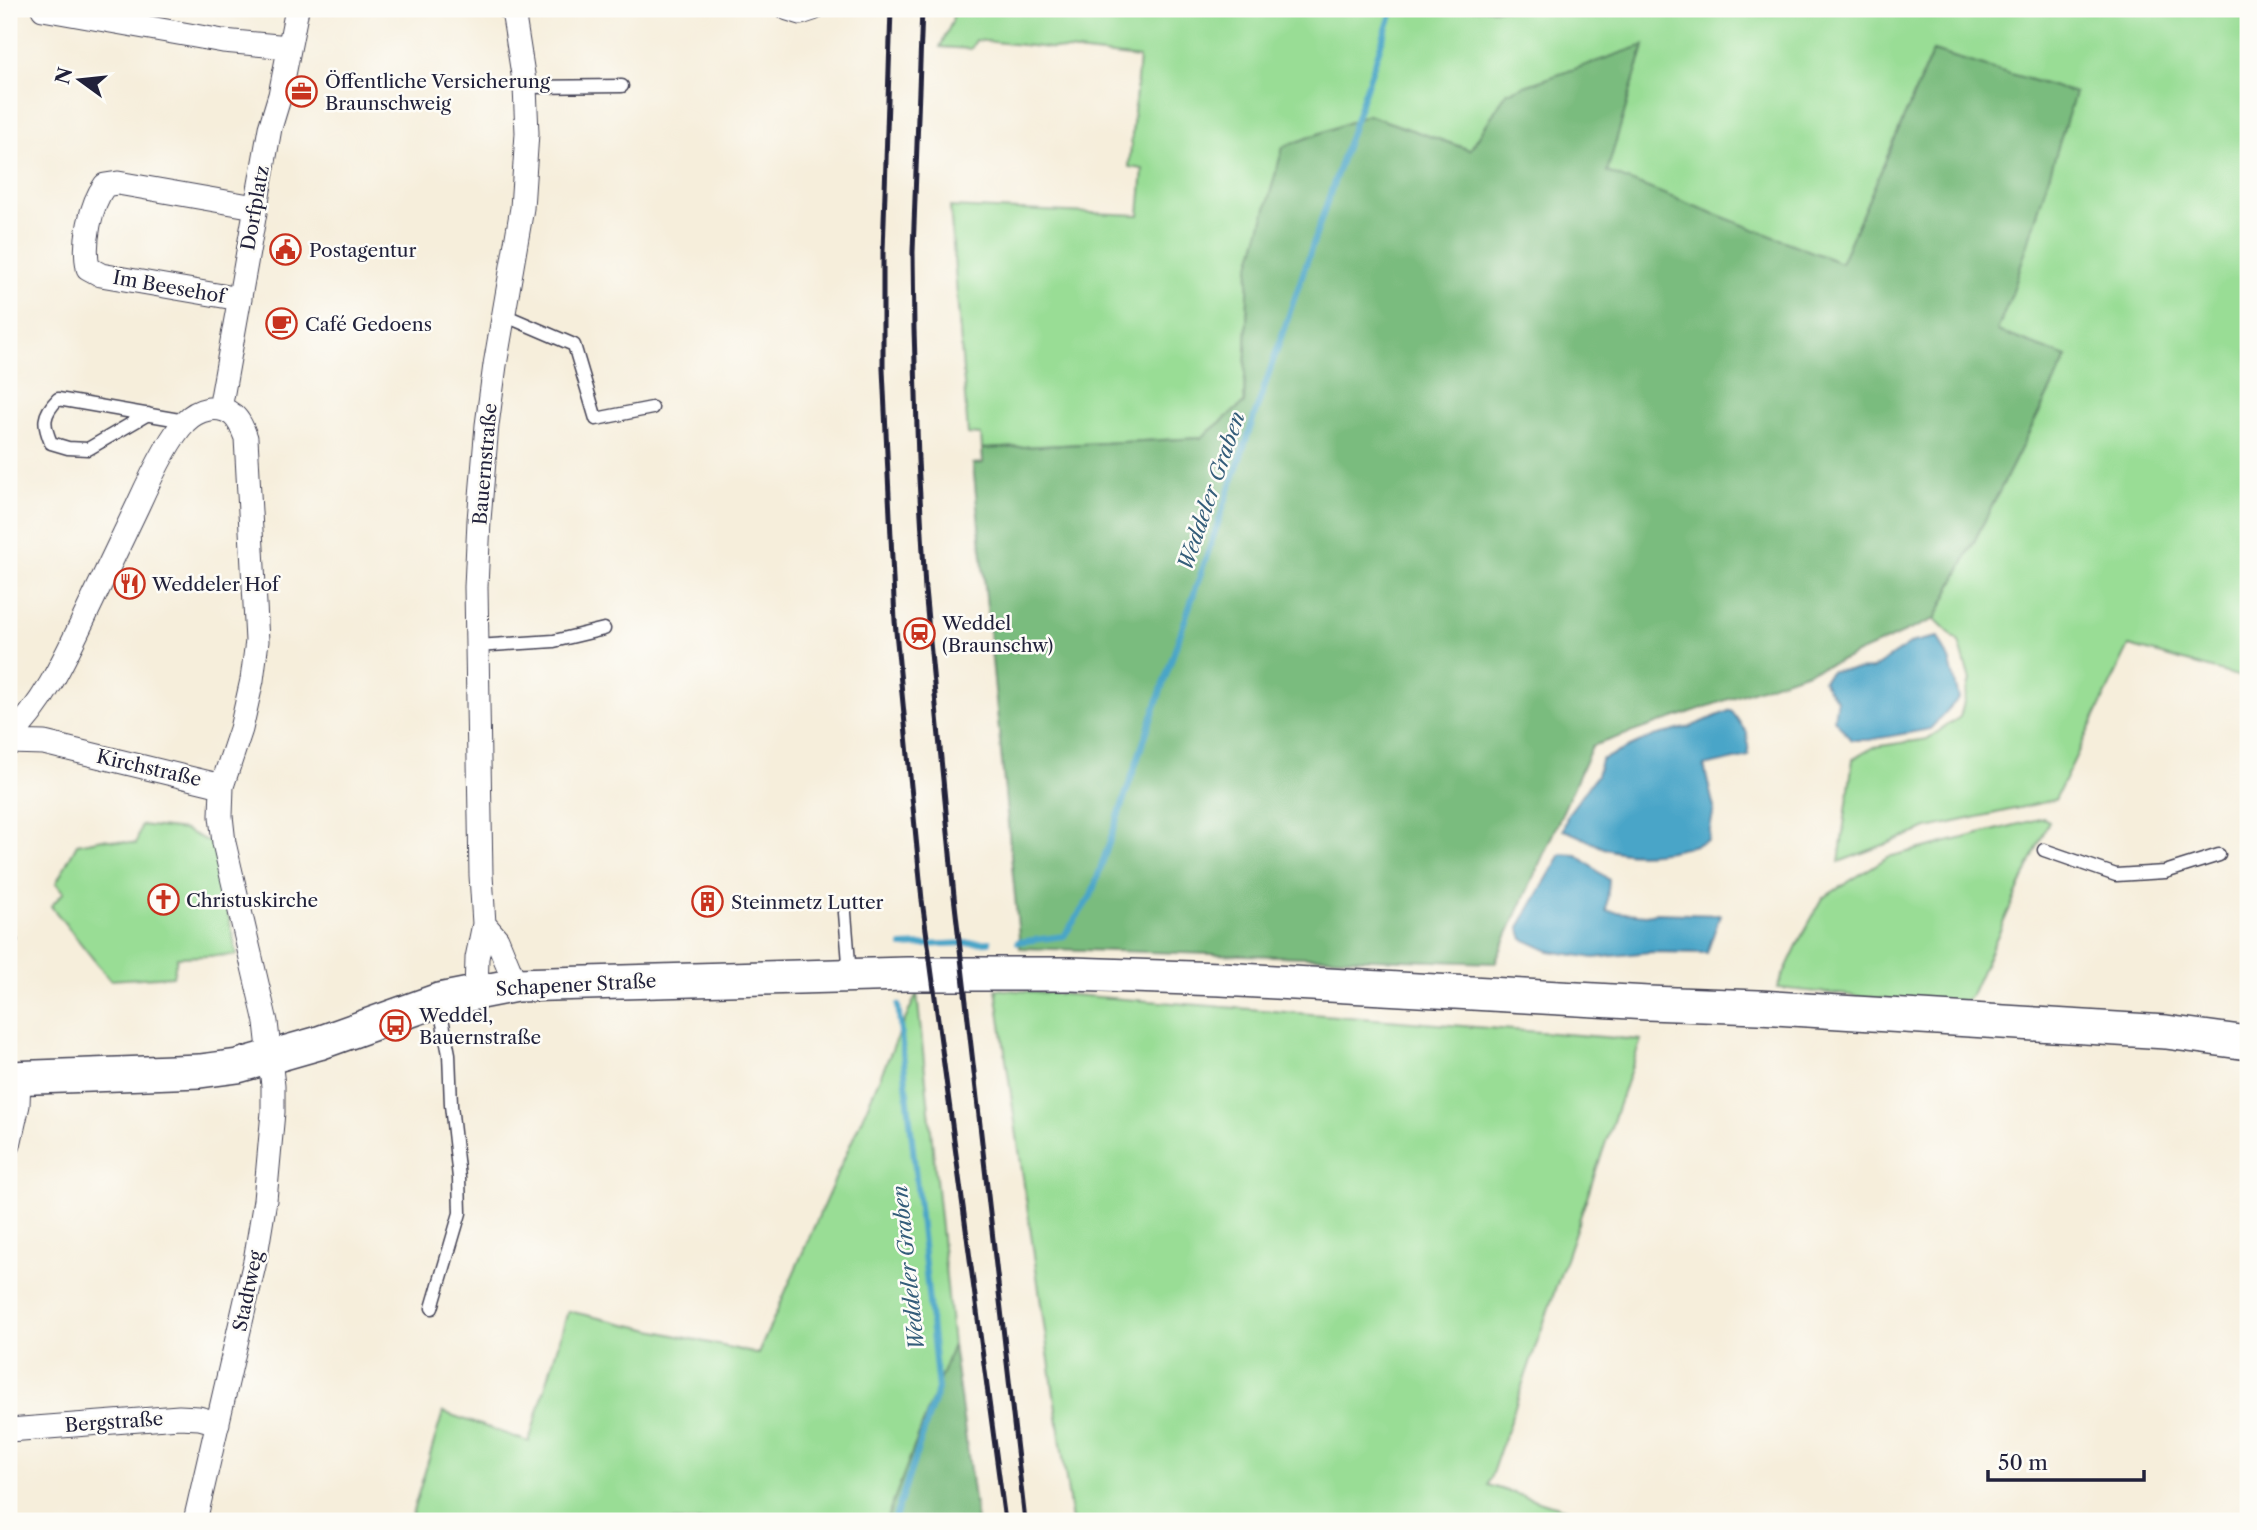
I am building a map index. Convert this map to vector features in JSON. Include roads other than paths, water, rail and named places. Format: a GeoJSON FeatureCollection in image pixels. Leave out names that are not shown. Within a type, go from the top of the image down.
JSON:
{"type":"FeatureCollection","features":[{"type":"Feature","properties":{"kind":"street"},"geometry":{"type":"LineString","coordinates":[[43,9],[204,38],[250,45],[289,47]]}},
{"type":"Feature","properties":{"kind":"street","name":"Dorfplatz"},"geometry":{"type":"LineString","coordinates":[[220,409],[270,128],[280,95],[297,9]]}},
{"type":"Feature","properties":{"kind":"street","name":"Bauernstraße"},"geometry":{"type":"LineString","coordinates":[[476,992],[477,958],[484,924],[477,646],[482,493],[489,413],[525,179],[527,133],[525,88],[514,17],[510,9]]}},
{"type":"Feature","properties":{"kind":"street"},"geometry":{"type":"LineString","coordinates":[[788,9],[801,13],[813,9]]}},
{"type":"Feature","properties":{"kind":"street","name":"Im Beesehof"},"geometry":{"type":"LineString","coordinates":[[240,299],[101,275],[88,268],[85,252],[95,197],[105,185],[118,183],[255,207]]}},
{"type":"Feature","properties":{"kind":"street"},"geometry":{"type":"LineString","coordinates":[[9,740],[26,721],[57,672],[145,490],[174,437],[185,421],[206,409],[220,409],[233,415],[240,423],[246,438],[257,641],[241,729],[222,786]]}},
{"type":"Feature","properties":{"kind":"street","name":"Kirchstraße"},"geometry":{"type":"LineString","coordinates":[[9,740],[44,743],[222,786],[224,843],[266,1022],[270,1058]]}},
{"type":"Feature","properties":{"kind":"street","name":"Bauernstraße"},"geometry":{"type":"LineString","coordinates":[[484,924],[497,939],[516,985]]}},
{"type":"Feature","properties":{"kind":"street","name":"Schapener Straße"},"geometry":{"type":"LineString","coordinates":[[14,1077],[200,1071],[238,1066],[319,1043],[439,1000],[516,985],[850,975],[1071,974],[1222,979],[1794,1009],[2166,1032],[2248,1043]]}},
{"type":"Feature","properties":{"kind":"street","name":"Stadtweg"},"geometry":{"type":"LineString","coordinates":[[195,1521],[261,1230],[273,1112],[270,1058]]}},
{"type":"Feature","properties":{"kind":"street"},"geometry":{"type":"LineString","coordinates":[[9,1145],[18,1105],[14,1077]]}},
{"type":"Feature","properties":{"kind":"street","name":"Bergstraße"},"geometry":{"type":"LineString","coordinates":[[9,1430],[178,1417],[199,1418],[218,1423]]}},
{"type":"Feature","properties":{"kind":"lane"},"geometry":{"type":"LineString","coordinates":[[525,88],[622,86]]}},
{"type":"Feature","properties":{"kind":"lane"},"geometry":{"type":"LineString","coordinates":[[504,315],[573,345],[596,419],[652,408]]}},
{"type":"Feature","properties":{"kind":"lane"},"geometry":{"type":"LineString","coordinates":[[148,414],[88,449],[68,448],[51,443],[45,429],[47,410],[58,399],[148,414],[185,421]]}},
{"type":"Feature","properties":{"kind":"lane"},"geometry":{"type":"LineString","coordinates":[[477,646],[554,641],[604,629]]}},
{"type":"Feature","properties":{"kind":"lane"},"geometry":{"type":"LineString","coordinates":[[2044,850],[2116,875],[2165,872],[2219,855]]}},
{"type":"Feature","properties":{"kind":"lane"},"geometry":{"type":"LineString","coordinates":[[845,913],[850,975]]}},
{"type":"Feature","properties":{"kind":"lane"},"geometry":{"type":"LineString","coordinates":[[432,1308],[460,1213],[460,1178],[451,1105],[449,1054],[439,1000]]}},
{"type":"Feature","properties":{"kind":"water"},"geometry":{"type":"Polygon","coordinates":[[[1938,637],[1950,662],[1959,698],[1930,729],[1869,740],[1851,740],[1834,719],[1837,699],[1823,680],[1831,671],[1872,669],[1913,642],[1938,637]]]}},
{"type":"Feature","properties":{"kind":"water"},"geometry":{"type":"Polygon","coordinates":[[[1731,710],[1747,733],[1749,756],[1704,766],[1714,808],[1708,840],[1670,851],[1642,854],[1604,848],[1563,830],[1568,814],[1597,775],[1601,760],[1654,736],[1690,727],[1731,710]]]}},
{"type":"Feature","properties":{"kind":"water"},"geometry":{"type":"Polygon","coordinates":[[[1561,854],[1577,855],[1609,880],[1606,911],[1646,915],[1720,915],[1707,953],[1650,952],[1594,958],[1549,951],[1523,939],[1519,927],[1561,854]]]}},
{"type":"Feature","properties":{"kind":"waterway","name":"Weddeler Graben"},"geometry":{"type":"LineString","coordinates":[[1018,942],[1064,936],[1091,896],[1393,9]]}},
{"type":"Feature","properties":{"kind":"waterway","name":"Weddeler Graben"},"geometry":{"type":"LineString","coordinates":[[902,946],[989,942]]}},
{"type":"Feature","properties":{"kind":"waterway","name":"Weddeler Graben"},"geometry":{"type":"LineString","coordinates":[[894,1521],[938,1389],[898,1005]]}},
{"type":"Feature","properties":{"kind":"railway"},"geometry":{"type":"LineString","coordinates":[[891,9],[883,252],[883,369],[895,621],[922,900],[1005,1521]]}},
{"type":"Feature","properties":{"kind":"railway"},"geometry":{"type":"LineString","coordinates":[[922,9],[913,252],[918,460],[925,589],[954,896],[1025,1521]]}},
{"type":"Feature","properties":{"kind":"place","name":"Öffentliche Versicherung Braunschweig"},"geometry":{"type":"Point","coordinates":[302,92]}},
{"type":"Feature","properties":{"kind":"place","name":"Postagentur"},"geometry":{"type":"Point","coordinates":[286,250]}},
{"type":"Feature","properties":{"kind":"place","name":"Café Gedoens"},"geometry":{"type":"Point","coordinates":[282,324]}},
{"type":"Feature","properties":{"kind":"place","name":"Weddeler Hof"},"geometry":{"type":"Point","coordinates":[129,584]}},
{"type":"Feature","properties":{"kind":"place","name":"Weddel (Braunschw)"},"geometry":{"type":"Point","coordinates":[919,634]}},
{"type":"Feature","properties":{"kind":"place","name":"Christuskirche"},"geometry":{"type":"Point","coordinates":[163,900]}},
{"type":"Feature","properties":{"kind":"place","name":"Steinmetz Lutter"},"geometry":{"type":"Point","coordinates":[708,902]}},
{"type":"Feature","properties":{"kind":"place","name":"Weddel, Bauernstraße"},"geometry":{"type":"Point","coordinates":[396,1026]}}]}
